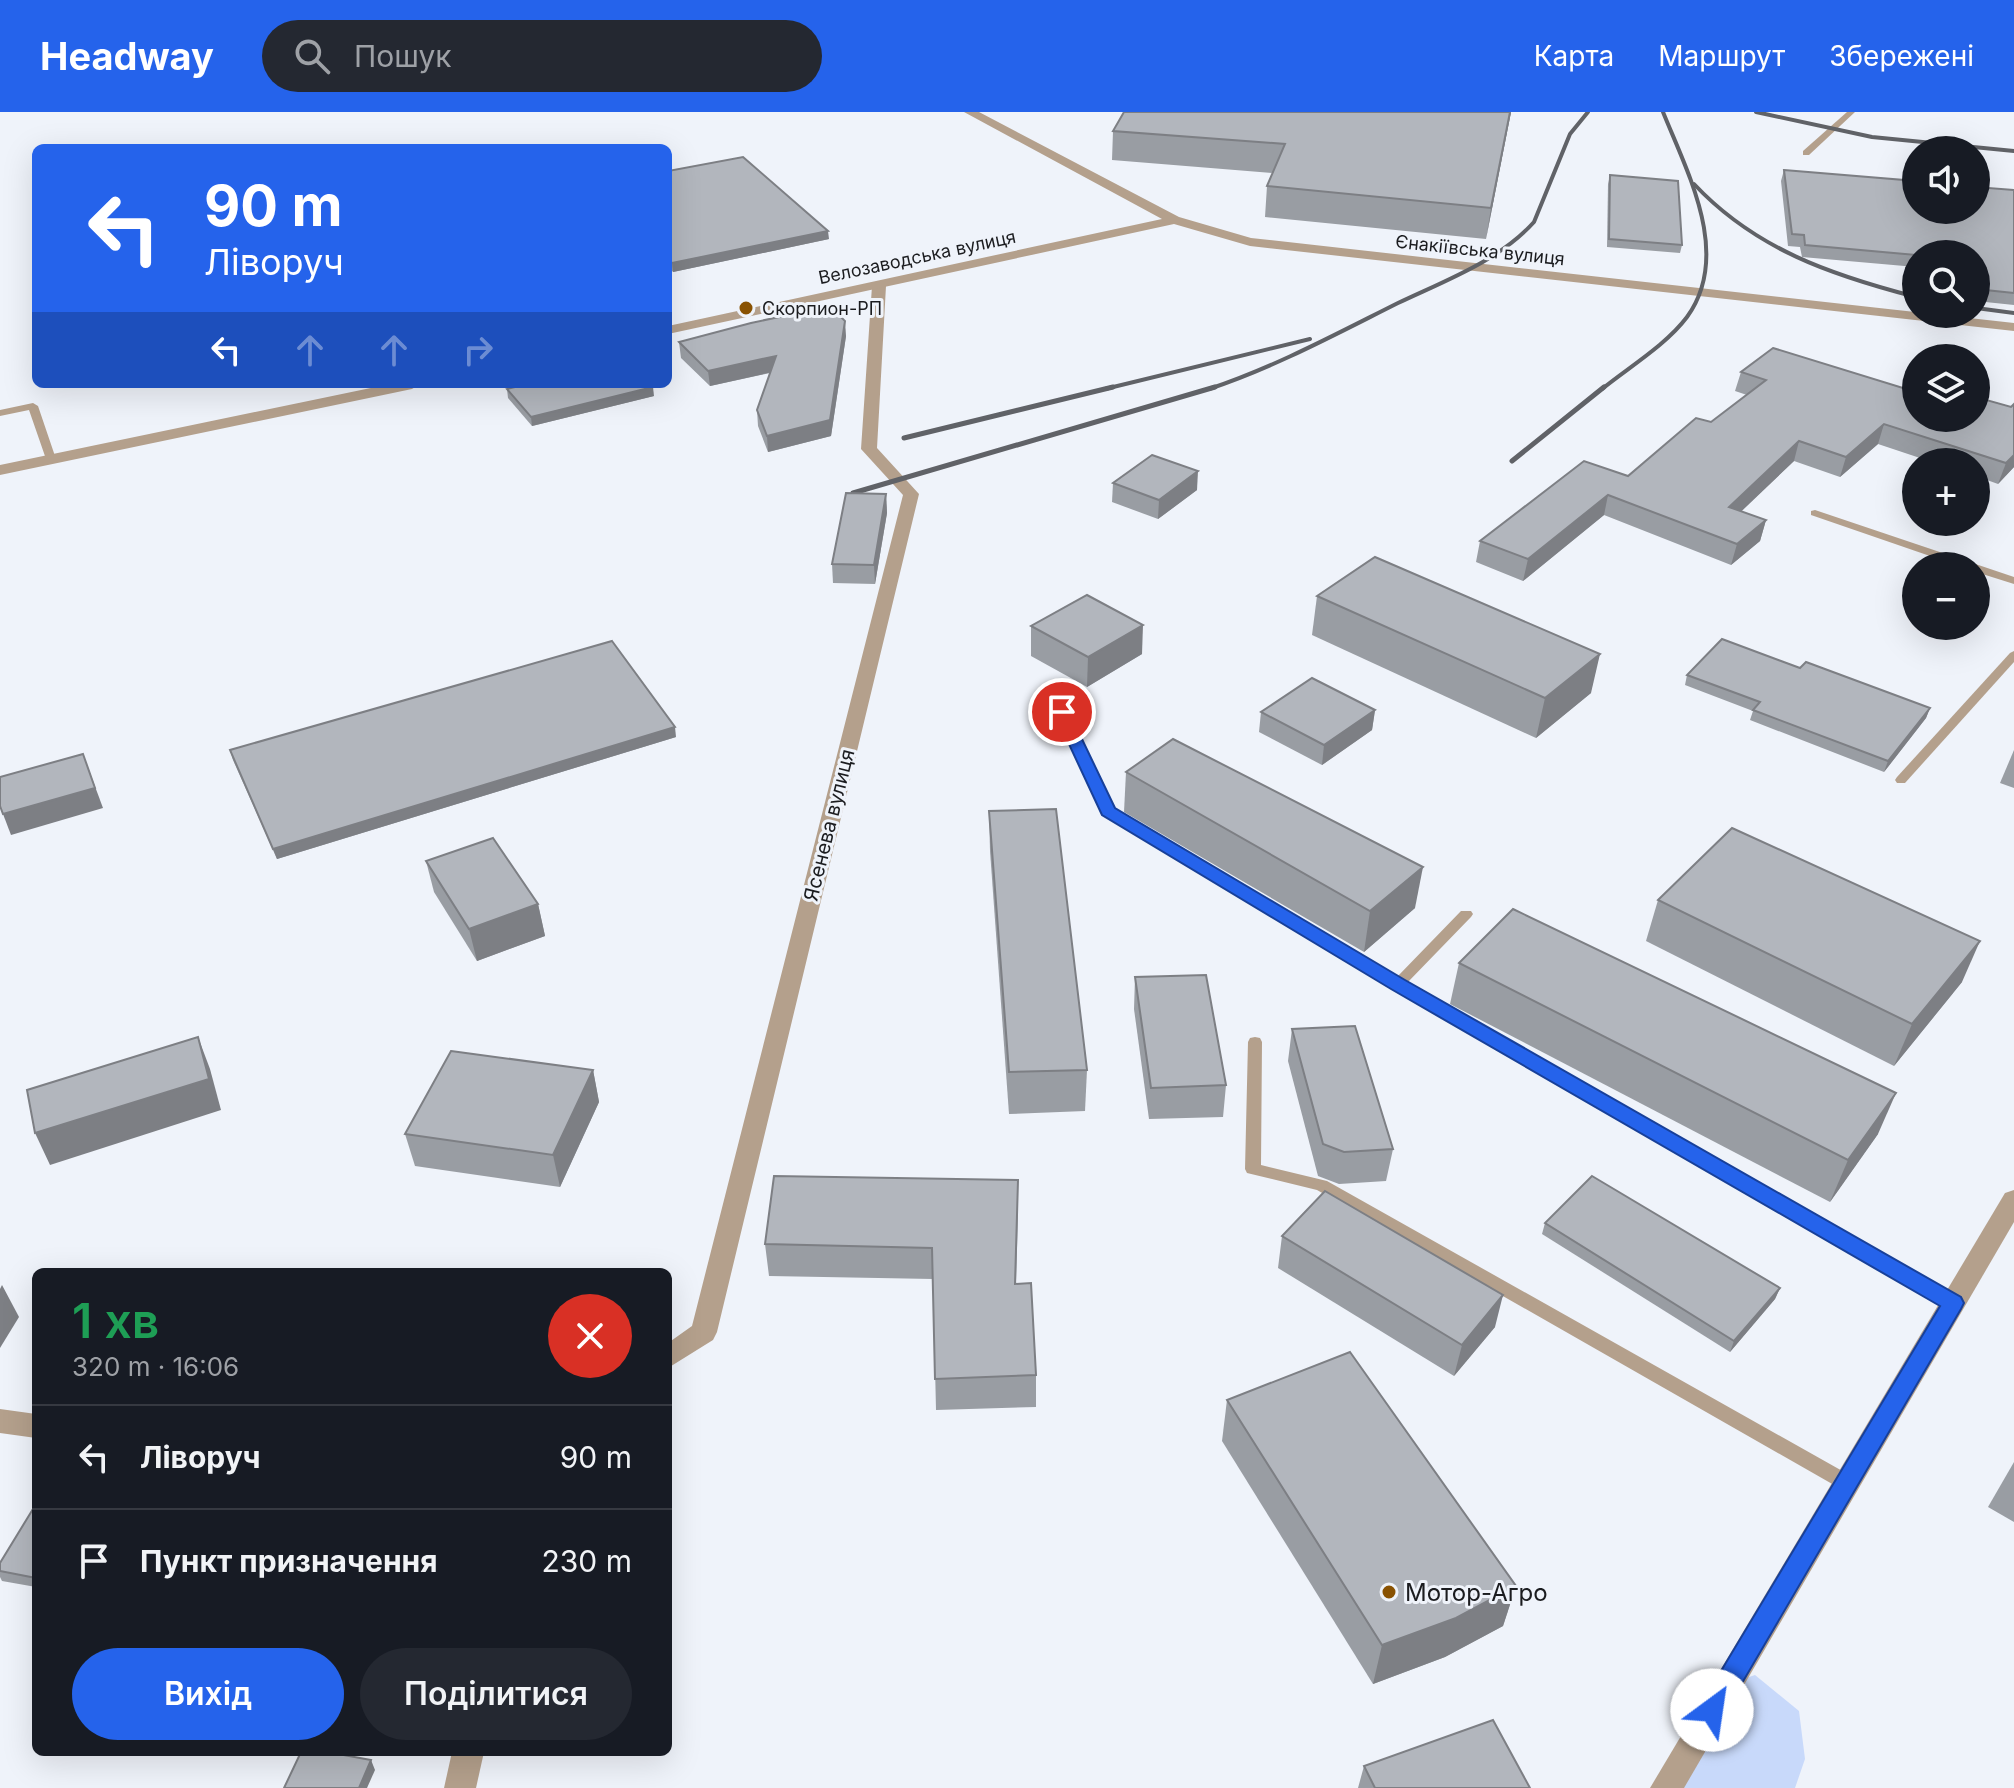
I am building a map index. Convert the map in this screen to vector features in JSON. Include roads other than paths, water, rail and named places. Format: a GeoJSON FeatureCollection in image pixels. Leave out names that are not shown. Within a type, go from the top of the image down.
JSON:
{"type":"FeatureCollection","features":[{"type":"Feature","properties":{"kind":"street","name":"Єнакіївська вулиця"},"geometry":{"type":"LineString","coordinates":[[970,112],[1174,220],[1250,242],[2014,327]]}},
{"type":"Feature","properties":{"kind":"street","name":"Велозаводська вулиця"},"geometry":{"type":"LineString","coordinates":[[672,329],[1174,220]]}},
{"type":"Feature","properties":{"kind":"street","name":"Ясенева вулиця"},"geometry":{"type":"LineString","coordinates":[[672,1354],[704,1332],[911,494],[869,449],[879,286]]}},
{"type":"Feature","properties":{"kind":"street"},"geometry":{"type":"LineString","coordinates":[[0,470],[393,388]]}},
{"type":"Feature","properties":{"kind":"street"},"geometry":{"type":"LineString","coordinates":[[1666,1788],[2014,1200]]}},
{"type":"Feature","properties":{"kind":"street"},"geometry":{"type":"LineString","coordinates":[[0,1421],[32,1425]]}},
{"type":"Feature","properties":{"kind":"street"},"geometry":{"type":"LineString","coordinates":[[460,1788],[467,1756]]}},
{"type":"Feature","properties":{"kind":"lane"},"geometry":{"type":"LineString","coordinates":[[1806,153],[1851,112]]}},
{"type":"Feature","properties":{"kind":"lane"},"geometry":{"type":"LineString","coordinates":[[0,413],[33,406],[51,459]]}},
{"type":"Feature","properties":{"kind":"lane"},"geometry":{"type":"LineString","coordinates":[[1815,513],[1929,552]]}},
{"type":"Feature","properties":{"kind":"lane"},"geometry":{"type":"LineString","coordinates":[[1990,573],[2014,581]]}},
{"type":"Feature","properties":{"kind":"lane"},"geometry":{"type":"LineString","coordinates":[[1901,780],[2014,655]]}},
{"type":"Feature","properties":{"kind":"lane"},"geometry":{"type":"LineString","coordinates":[[1050,687],[1108,811],[1398,984],[1953,1303]]}},
{"type":"Feature","properties":{"kind":"lane"},"geometry":{"type":"LineString","coordinates":[[1398,984],[1466,914]]}},
{"type":"Feature","properties":{"kind":"lane"},"geometry":{"type":"LineString","coordinates":[[1255,1042],[1253,1169],[1321,1185],[1847,1483]]}},
{"type":"Feature","properties":{"kind":"railway"},"geometry":{"type":"LineString","coordinates":[[1212,388],[1305,349],[1470,269],[1504,248],[1534,222],[1570,134],[1588,112]]}},
{"type":"Feature","properties":{"kind":"railway"},"geometry":{"type":"LineString","coordinates":[[1602,389],[1658,346],[1687,317],[1700,293],[1706,268],[1706,241],[1701,214],[1684,161],[1663,112]]}},
{"type":"Feature","properties":{"kind":"railway"},"geometry":{"type":"LineString","coordinates":[[1756,112],[1872,137],[2014,151]]}},
{"type":"Feature","properties":{"kind":"railway"},"geometry":{"type":"LineString","coordinates":[[1694,184],[1742,226],[1769,243],[1824,269],[1902,293]]}},
{"type":"Feature","properties":{"kind":"railway"},"geometry":{"type":"LineString","coordinates":[[1990,310],[2014,313]]}},
{"type":"Feature","properties":{"kind":"railway"},"geometry":{"type":"LineString","coordinates":[[1105,389],[1310,339]]}},
{"type":"Feature","properties":{"kind":"railway"},"geometry":{"type":"LineString","coordinates":[[904,438],[1113,387]]}},
{"type":"Feature","properties":{"kind":"railway"},"geometry":{"type":"LineString","coordinates":[[1512,461],[1604,387]]}},
{"type":"Feature","properties":{"kind":"railway"},"geometry":{"type":"LineString","coordinates":[[853,493],[1212,388]]}},
{"type":"Feature","properties":{"kind":"place","name":"Скорпион-РП"},"geometry":{"type":"Point","coordinates":[746,308]}},
{"type":"Feature","properties":{"kind":"place","name":"Мотор-Агро"},"geometry":{"type":"Point","coordinates":[1389,1592]}}]}
